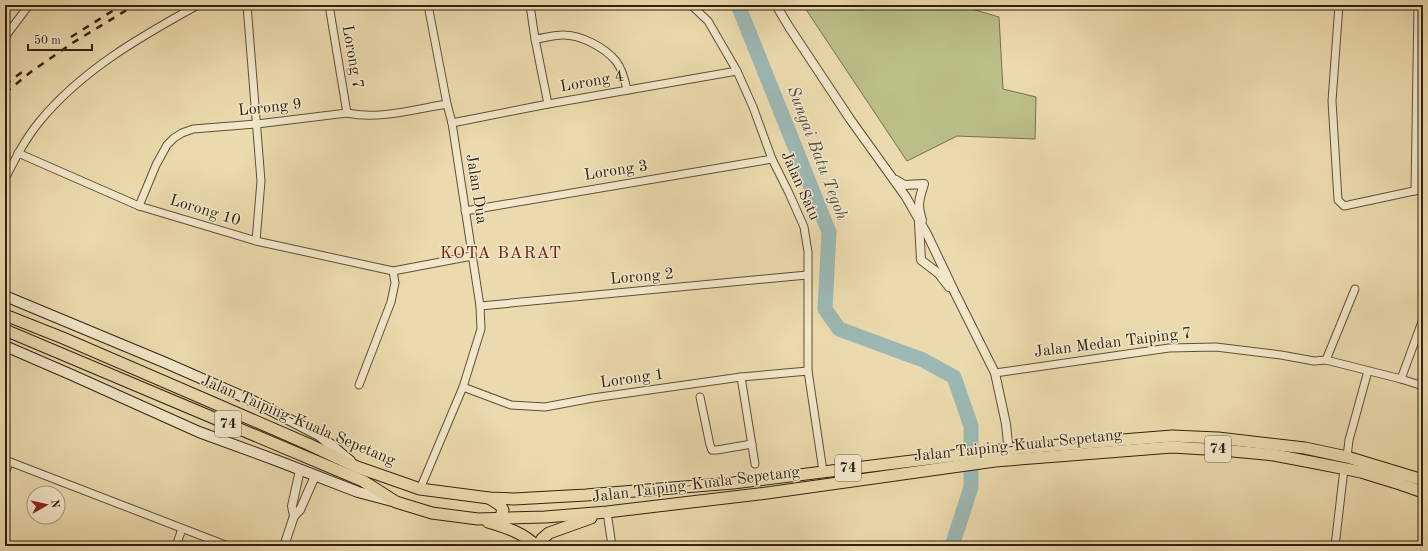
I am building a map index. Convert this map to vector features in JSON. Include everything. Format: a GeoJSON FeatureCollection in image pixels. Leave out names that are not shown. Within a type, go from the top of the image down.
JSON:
{"type":"FeatureCollection","features":[{"type":"Feature","properties":{"kind":"main road"},"geometry":{"type":"LineString","coordinates":[[5,296],[255,402],[319,435],[357,467]]}},
{"type":"Feature","properties":{"kind":"main road","name":"Jalan Taiping-Kuala Sepetang"},"geometry":{"type":"LineString","coordinates":[[5,315],[63,338],[308,444],[357,467],[420,488],[490,498],[539,498],[733,483],[823,471],[963,460]]}},
{"type":"Feature","properties":{"kind":"main road","name":"Jalan Taiping-Kuala Sepetang"},"geometry":{"type":"LineString","coordinates":[[5,330],[363,481],[396,502],[432,513],[478,519],[545,517],[607,512],[767,493],[995,456],[1009,449],[1172,436],[1218,438],[1305,448],[1347,457],[1423,480]]}},
{"type":"Feature","properties":{"kind":"main road"},"geometry":{"type":"LineString","coordinates":[[5,346],[199,432],[358,492],[396,502]]}},
{"type":"Feature","properties":{"kind":"main road","name":"Jalan Taiping-Kuala Sepetang"},"geometry":{"type":"LineString","coordinates":[[995,456],[1009,460],[1172,448],[1222,450],[1274,455],[1344,469],[1400,484],[1423,492]]}},
{"type":"Feature","properties":{"kind":"main road"},"geometry":{"type":"LineString","coordinates":[[490,498],[500,505],[503,510],[501,516],[497,519]]}},
{"type":"Feature","properties":{"kind":"main road"},"geometry":{"type":"LineString","coordinates":[[539,546],[542,539],[549,533],[607,512]]}},
{"type":"Feature","properties":{"kind":"main road"},"geometry":{"type":"LineString","coordinates":[[478,519],[524,536],[536,546]]}},
{"type":"Feature","properties":{"kind":"street"},"geometry":{"type":"LineString","coordinates":[[5,35],[28,5]]}},
{"type":"Feature","properties":{"kind":"street"},"geometry":{"type":"LineString","coordinates":[[5,178],[18,153],[39,122],[69,89],[126,46],[198,5]]}},
{"type":"Feature","properties":{"kind":"street"},"geometry":{"type":"LineString","coordinates":[[247,5],[261,181],[256,241]]}},
{"type":"Feature","properties":{"kind":"street","name":"Lorong 7"},"geometry":{"type":"LineString","coordinates":[[329,5],[347,113]]}},
{"type":"Feature","properties":{"kind":"street","name":"Jalan Dua"},"geometry":{"type":"LineString","coordinates":[[420,488],[463,387],[481,329],[480,306],[452,123],[428,5]]}},
{"type":"Feature","properties":{"kind":"street"},"geometry":{"type":"LineString","coordinates":[[530,5],[548,104]]}},
{"type":"Feature","properties":{"kind":"street","name":"Jalan Satu"},"geometry":{"type":"LineString","coordinates":[[691,5],[708,21],[737,71],[753,107],[772,159],[789,192],[804,227],[808,252],[808,372],[823,471]]}},
{"type":"Feature","properties":{"kind":"street"},"geometry":{"type":"LineString","coordinates":[[776,5],[864,138],[906,197],[927,234]]}},
{"type":"Feature","properties":{"kind":"street"},"geometry":{"type":"LineString","coordinates":[[1339,5],[1332,101],[1338,200],[1344,206],[1423,189]]}},
{"type":"Feature","properties":{"kind":"street"},"geometry":{"type":"LineString","coordinates":[[1415,191],[1418,5]]}},
{"type":"Feature","properties":{"kind":"street"},"geometry":{"type":"LineString","coordinates":[[535,39],[563,35],[576,37],[594,44],[616,61],[624,76],[627,90]]}},
{"type":"Feature","properties":{"kind":"street","name":"Lorong 4"},"geometry":{"type":"LineString","coordinates":[[452,123],[548,104],[737,71]]}},
{"type":"Feature","properties":{"kind":"street","name":"Lorong 9"},"geometry":{"type":"LineString","coordinates":[[139,206],[167,145],[174,138],[193,129],[257,124],[347,113],[358,116],[372,116],[447,104]]}},
{"type":"Feature","properties":{"kind":"street","name":"Lorong 10"},"geometry":{"type":"LineString","coordinates":[[18,153],[139,206],[256,241],[393,271],[472,256]]}},
{"type":"Feature","properties":{"kind":"street","name":"Lorong 3"},"geometry":{"type":"LineString","coordinates":[[465,211],[772,159]]}},
{"type":"Feature","properties":{"kind":"street"},"geometry":{"type":"LineString","coordinates":[[890,175],[904,185],[924,184],[918,200],[920,214],[927,234],[995,372],[1006,424],[1009,460]]}},
{"type":"Feature","properties":{"kind":"street"},"geometry":{"type":"LineString","coordinates":[[919,221],[921,260],[938,273],[956,295]]}},
{"type":"Feature","properties":{"kind":"street"},"geometry":{"type":"LineString","coordinates":[[359,385],[391,302],[395,283],[393,271]]}},
{"type":"Feature","properties":{"kind":"street","name":"Lorong 2"},"geometry":{"type":"LineString","coordinates":[[480,306],[807,275]]}},
{"type":"Feature","properties":{"kind":"street"},"geometry":{"type":"LineString","coordinates":[[1326,360],[1355,289]]}},
{"type":"Feature","properties":{"kind":"street"},"geometry":{"type":"LineString","coordinates":[[1401,379],[1423,319]]}},
{"type":"Feature","properties":{"kind":"street","name":"Jalan Medan Taiping 7"},"geometry":{"type":"LineString","coordinates":[[995,372],[1169,348],[1216,347],[1282,355],[1314,361],[1326,360],[1423,386]]}},
{"type":"Feature","properties":{"kind":"street"},"geometry":{"type":"LineString","coordinates":[[1347,457],[1349,440],[1368,371]]}},
{"type":"Feature","properties":{"kind":"street","name":"Lorong 1"},"geometry":{"type":"LineString","coordinates":[[463,387],[511,405],[545,408],[593,398],[741,378],[808,372]]}},
{"type":"Feature","properties":{"kind":"street"},"geometry":{"type":"LineString","coordinates":[[741,378],[755,464]]}},
{"type":"Feature","properties":{"kind":"street"},"geometry":{"type":"LineString","coordinates":[[700,397],[712,450],[752,444]]}},
{"type":"Feature","properties":{"kind":"street"},"geometry":{"type":"LineString","coordinates":[[5,474],[7,461],[228,546]]}},
{"type":"Feature","properties":{"kind":"street"},"geometry":{"type":"LineString","coordinates":[[1335,546],[1344,469]]}},
{"type":"Feature","properties":{"kind":"street"},"geometry":{"type":"LineString","coordinates":[[294,516],[292,506],[300,470]]}},
{"type":"Feature","properties":{"kind":"street"},"geometry":{"type":"LineString","coordinates":[[284,546],[294,516],[300,510],[315,476]]}},
{"type":"Feature","properties":{"kind":"street"},"geometry":{"type":"LineString","coordinates":[[607,512],[612,546]]}},
{"type":"Feature","properties":{"kind":"street"},"geometry":{"type":"LineString","coordinates":[[176,546],[182,529]]}},
{"type":"Feature","properties":{"kind":"street"},"geometry":{"type":"LineString","coordinates":[[5,544],[11,546]]}},
{"type":"Feature","properties":{"kind":"green space"},"geometry":{"type":"Polygon","coordinates":[[[803,5],[958,5],[999,17],[1003,89],[1036,97],[1035,139],[957,136],[907,161],[803,5]]]}},
{"type":"Feature","properties":{"kind":"waterway","name":"Sungai Batu Tegoh"},"geometry":{"type":"LineString","coordinates":[[738,5],[829,232],[825,309],[839,329],[923,360],[954,377],[971,426],[971,487],[952,546]]}},
{"type":"Feature","properties":{"kind":"waterway","name":"Sungai Batu Tegoh"},"geometry":{"type":"LineString","coordinates":[[955,536],[960,546]]}},
{"type":"Feature","properties":{"kind":"railway"},"geometry":{"type":"LineString","coordinates":[[71,37],[122,5]]}},
{"type":"Feature","properties":{"kind":"railway"},"geometry":{"type":"LineString","coordinates":[[5,93],[32,71],[74,42],[135,5]]}},
{"type":"Feature","properties":{"kind":"railway"},"geometry":{"type":"LineString","coordinates":[[5,85],[27,68]]}},
{"type":"Feature","properties":{"kind":"district","name":"KOTA BARAT"},"geometry":{"type":"Point","coordinates":[501,253]}}]}
